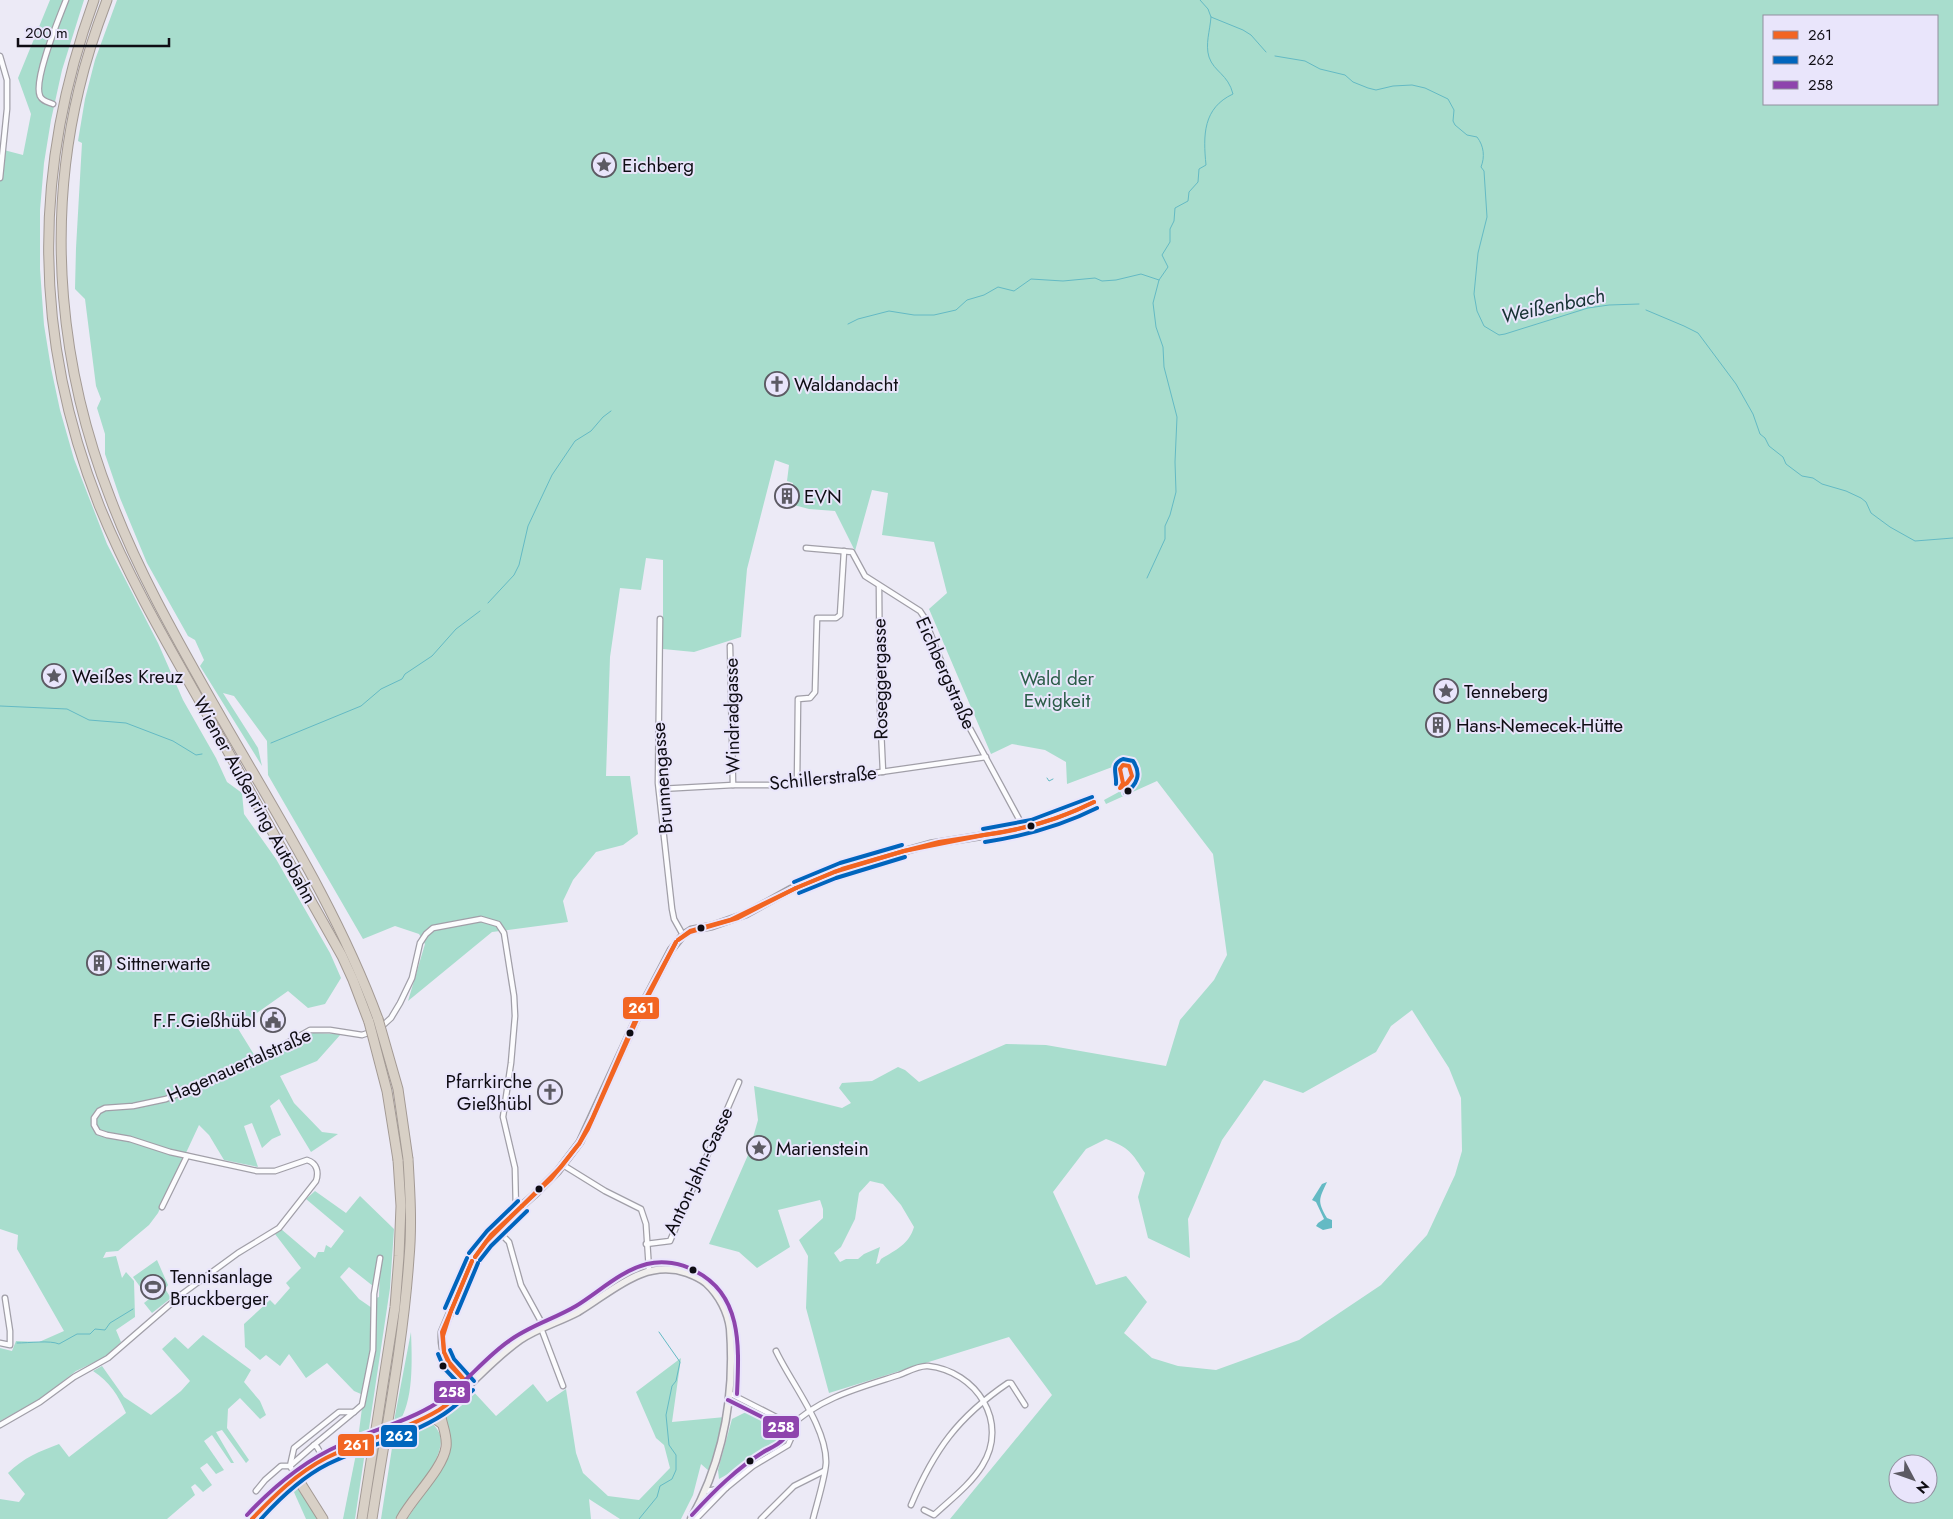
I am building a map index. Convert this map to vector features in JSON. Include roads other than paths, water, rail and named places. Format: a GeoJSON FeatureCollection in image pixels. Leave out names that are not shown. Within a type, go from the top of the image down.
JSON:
{"type":"FeatureCollection","features":[{"type":"Feature","properties":{"kind":"highway","name":"Wiener Außenring Autobahn"},"geometry":{"type":"LineString","coordinates":[[94,0],[67,84],[57,132],[50,190],[48,238],[50,292],[56,350],[68,410],[81,455],[126,566],[342,956],[369,1022],[387,1091],[398,1160],[401,1206],[399,1256],[395,1307],[362,1519]]}},
{"type":"Feature","properties":{"kind":"highway","name":"Wiener Außenring Autobahn"},"geometry":{"type":"LineString","coordinates":[[107,0],[79,89],[69,135],[63,192],[61,240],[62,294],[69,350],[81,408],[93,451],[111,502],[136,559],[188,657],[339,926],[362,976],[378,1019],[398,1089],[408,1159],[411,1206],[409,1257],[402,1319],[372,1519]]}},
{"type":"Feature","properties":{"kind":"highway"},"geometry":{"type":"LineString","coordinates":[[401,1519],[438,1465],[444,1453],[446,1440],[441,1423],[440,1409]]}},
{"type":"Feature","properties":{"kind":"highway"},"geometry":{"type":"LineString","coordinates":[[430,1415],[441,1423]]}},
{"type":"Feature","properties":{"kind":"highway"},"geometry":{"type":"LineString","coordinates":[[296,1476],[306,1489],[322,1519]]}},
{"type":"Feature","properties":{"kind":"street"},"geometry":{"type":"LineString","coordinates":[[53,104],[44,101],[40,95],[39,85],[48,46],[66,0]]}},
{"type":"Feature","properties":{"kind":"street"},"geometry":{"type":"LineString","coordinates":[[0,56],[7,80],[7,109],[0,178]]}},
{"type":"Feature","properties":{"kind":"street"},"geometry":{"type":"LineString","coordinates":[[797,784],[798,699],[810,698],[815,692],[817,618],[836,618],[840,615],[844,551],[806,548]]}},
{"type":"Feature","properties":{"kind":"street","name":"Eichbergstraße"},"geometry":{"type":"LineString","coordinates":[[844,551],[852,552],[865,576],[920,611],[924,617],[960,710],[1022,824],[1019,830]]}},
{"type":"Feature","properties":{"kind":"street","name":"Roseggergasse"},"geometry":{"type":"LineString","coordinates":[[879,586],[882,772]]}},
{"type":"Feature","properties":{"kind":"street","name":"Brunnengasse"},"geometry":{"type":"LineString","coordinates":[[660,618],[658,783],[672,908],[674,919],[683,935]]}},
{"type":"Feature","properties":{"kind":"street","name":"Windradgasse"},"geometry":{"type":"LineString","coordinates":[[730,646],[733,785]]}},
{"type":"Feature","properties":{"kind":"street","name":"Schillerstraße"},"geometry":{"type":"LineString","coordinates":[[660,789],[797,784],[986,757]]}},
{"type":"Feature","properties":{"kind":"street"},"geometry":{"type":"LineString","coordinates":[[469,1386],[460,1374],[455,1362],[444,1352],[441,1344],[442,1332],[473,1259],[497,1230],[563,1165],[588,1128],[646,996],[671,950],[683,935],[691,930],[712,926],[746,914],[791,890],[848,867],[930,844],[1019,830]]}},
{"type":"Feature","properties":{"kind":"street","name":"Hagenauertalstraße"},"geometry":{"type":"LineString","coordinates":[[0,1425],[40,1402],[74,1377],[108,1358],[182,1294],[238,1253],[279,1228],[316,1181],[318,1174],[312,1161],[307,1160],[275,1171],[257,1171],[162,1150],[130,1139],[107,1135],[98,1132],[94,1125],[94,1118],[99,1111],[105,1108],[133,1106],[166,1099],[252,1064],[310,1030],[330,1030],[362,1035],[376,1031],[390,1018],[404,995],[412,978],[420,943],[433,928],[481,919],[498,924],[504,933],[514,996],[514,1038],[503,1117],[515,1168],[516,1211]]}},
{"type":"Feature","properties":{"kind":"street","name":"Anton-Jahn-Gasse"},"geometry":{"type":"LineString","coordinates":[[646,1244],[670,1240],[739,1082]]}},
{"type":"Feature","properties":{"kind":"street"},"geometry":{"type":"LineString","coordinates":[[162,1207],[187,1156]]}},
{"type":"Feature","properties":{"kind":"street"},"geometry":{"type":"LineString","coordinates":[[563,1165],[605,1191],[641,1209],[646,1224],[649,1270]]}},
{"type":"Feature","properties":{"kind":"street"},"geometry":{"type":"LineString","coordinates":[[497,1230],[509,1242],[520,1285],[542,1328],[563,1386]]}},
{"type":"Feature","properties":{"kind":"street"},"geometry":{"type":"LineString","coordinates":[[256,1491],[280,1466],[290,1466],[362,1405],[373,1350],[374,1294],[380,1258]]}},
{"type":"Feature","properties":{"kind":"street"},"geometry":{"type":"LineString","coordinates":[[252,1519],[296,1476],[324,1459],[430,1415],[440,1409],[469,1386],[509,1349],[542,1328],[579,1311],[631,1278],[649,1270],[675,1270],[698,1276],[716,1292],[729,1325],[732,1362],[731,1394],[725,1433],[705,1491],[691,1519]]}},
{"type":"Feature","properties":{"kind":"street"},"geometry":{"type":"LineString","coordinates":[[0,1343],[10,1345],[5,1298]]}},
{"type":"Feature","properties":{"kind":"street"},"geometry":{"type":"LineString","coordinates":[[776,1351],[785,1371],[810,1411],[824,1444],[826,1463],[813,1519]]}},
{"type":"Feature","properties":{"kind":"street"},"geometry":{"type":"LineString","coordinates":[[790,1428],[810,1411],[838,1396],[926,1365],[953,1373],[971,1385],[984,1400],[992,1426],[989,1453],[974,1476],[933,1517],[924,1510]]}},
{"type":"Feature","properties":{"kind":"street"},"geometry":{"type":"LineString","coordinates":[[911,1505],[938,1450],[946,1438],[984,1400],[1011,1383],[1025,1405]]}},
{"type":"Feature","properties":{"kind":"street"},"geometry":{"type":"LineString","coordinates":[[696,1519],[726,1488],[753,1466],[788,1445],[792,1436],[790,1428],[784,1421],[731,1394]]}},
{"type":"Feature","properties":{"kind":"street"},"geometry":{"type":"LineString","coordinates":[[296,1476],[290,1466],[294,1448],[339,1412],[354,1412]]}},
{"type":"Feature","properties":{"kind":"street"},"geometry":{"type":"LineString","coordinates":[[314,1445],[324,1459]]}},
{"type":"Feature","properties":{"kind":"street"},"geometry":{"type":"LineString","coordinates":[[761,1519],[794,1486],[824,1471]]}},
{"type":"Feature","properties":{"kind":"street"},"geometry":{"type":"LineString","coordinates":[[705,1491],[726,1488]]}},
{"type":"Feature","properties":{"kind":"water"},"geometry":{"type":"Polygon","coordinates":[[[1327,1182],[1320,1204],[1327,1218],[1332,1220],[1332,1228],[1323,1230],[1316,1226],[1324,1219],[1316,1202],[1312,1200],[1322,1184],[1327,1182]]]}},
{"type":"Feature","properties":{"kind":"waterway","name":"Weißenbach"},"geometry":{"type":"LineString","coordinates":[[1200,0],[1208,9],[1211,17],[1251,35],[1266,52]]}},
{"type":"Feature","properties":{"kind":"waterway"},"geometry":{"type":"LineString","coordinates":[[1147,578],[1165,539],[1165,526],[1176,492],[1177,417],[1164,367],[1163,347],[1156,327],[1153,303],[1159,280],[1168,267],[1162,255],[1170,242],[1170,229],[1174,221],[1175,208],[1188,201],[1189,192],[1198,182],[1199,169],[1206,165],[1205,133],[1210,115],[1223,100],[1233,94],[1225,77],[1214,66],[1209,57],[1208,42],[1211,17]]}},
{"type":"Feature","properties":{"kind":"waterway","name":"Weißenbach"},"geometry":{"type":"LineString","coordinates":[[1275,56],[1305,61],[1320,69],[1345,75],[1353,82],[1376,90],[1393,86],[1412,85],[1425,88],[1448,99],[1454,110],[1453,121],[1455,125],[1467,135],[1477,137],[1483,152],[1481,167],[1484,171],[1487,217],[1478,253],[1474,294],[1477,311],[1484,326],[1499,335],[1588,308],[1639,304]]}},
{"type":"Feature","properties":{"kind":"waterway"},"geometry":{"type":"LineString","coordinates":[[848,324],[858,319],[889,311],[914,315],[934,315],[956,310],[967,300],[984,295],[998,287],[1014,291],[1031,279],[1063,281],[1095,278],[1102,281],[1141,274],[1159,280]]}},
{"type":"Feature","properties":{"kind":"waterway","name":"Weißenbach"},"geometry":{"type":"LineString","coordinates":[[1646,310],[1698,333],[1736,384],[1753,414],[1760,434],[1765,438],[1769,446],[1783,457],[1786,464],[1802,476],[1813,478],[1822,484],[1846,491],[1861,498],[1866,502],[1871,513],[1890,527],[1915,541],[1953,538]]}},
{"type":"Feature","properties":{"kind":"waterway"},"geometry":{"type":"LineString","coordinates":[[488,603],[514,575],[519,565],[528,526],[552,475],[575,441],[591,431],[611,411]]}},
{"type":"Feature","properties":{"kind":"waterway"},"geometry":{"type":"LineString","coordinates":[[271,743],[361,706],[381,689],[402,679],[405,674],[432,656],[456,629],[480,611]]}},
{"type":"Feature","properties":{"kind":"waterway"},"geometry":{"type":"LineString","coordinates":[[0,706],[67,709],[89,720],[126,723],[173,741],[196,755],[202,754]]}},
{"type":"Feature","properties":{"kind":"waterway"},"geometry":{"type":"LineString","coordinates":[[1047,778],[1049,781],[1053,779]]}},
{"type":"Feature","properties":{"kind":"waterway"},"geometry":{"type":"LineString","coordinates":[[17,1343],[45,1342],[59,1344],[77,1334],[90,1334],[95,1329],[105,1330],[110,1323],[133,1309]]}},
{"type":"Feature","properties":{"kind":"waterway"},"geometry":{"type":"LineString","coordinates":[[639,1519],[657,1497],[660,1486],[672,1479],[676,1470],[676,1455],[669,1445],[666,1415],[672,1386],[676,1381],[680,1362],[659,1332]]}},
{"type":"Feature","properties":{"kind":"place","name":"Eichberg"},"geometry":{"type":"Point","coordinates":[604,165]}},
{"type":"Feature","properties":{"kind":"place","name":"Waldandacht"},"geometry":{"type":"Point","coordinates":[777,384]}},
{"type":"Feature","properties":{"kind":"place","name":"EVN"},"geometry":{"type":"Point","coordinates":[787,496]}},
{"type":"Feature","properties":{"kind":"place","name":"Weißes Kreuz"},"geometry":{"type":"Point","coordinates":[54,676]}},
{"type":"Feature","properties":{"kind":"place","name":"Tenneberg"},"geometry":{"type":"Point","coordinates":[1446,691]}},
{"type":"Feature","properties":{"kind":"place","name":"Hans-Nemecek-Hütte"},"geometry":{"type":"Point","coordinates":[1438,725]}},
{"type":"Feature","properties":{"kind":"place","name":"Sittnerwarte"},"geometry":{"type":"Point","coordinates":[99,963]}},
{"type":"Feature","properties":{"kind":"place","name":"F.F.Gießhübl"},"geometry":{"type":"Point","coordinates":[273,1020]}},
{"type":"Feature","properties":{"kind":"place","name":"Pfarrkirche Gießhübl"},"geometry":{"type":"Point","coordinates":[550,1092]}},
{"type":"Feature","properties":{"kind":"place","name":"Marienstein"},"geometry":{"type":"Point","coordinates":[759,1148]}},
{"type":"Feature","properties":{"kind":"place","name":"Tennisanlage Bruckberger"},"geometry":{"type":"Point","coordinates":[153,1287]}},
{"type":"Feature","properties":{"kind":"park label","name":"Wald der Ewigkeit"},"geometry":{"type":"Point","coordinates":[1057,689]}}]}
